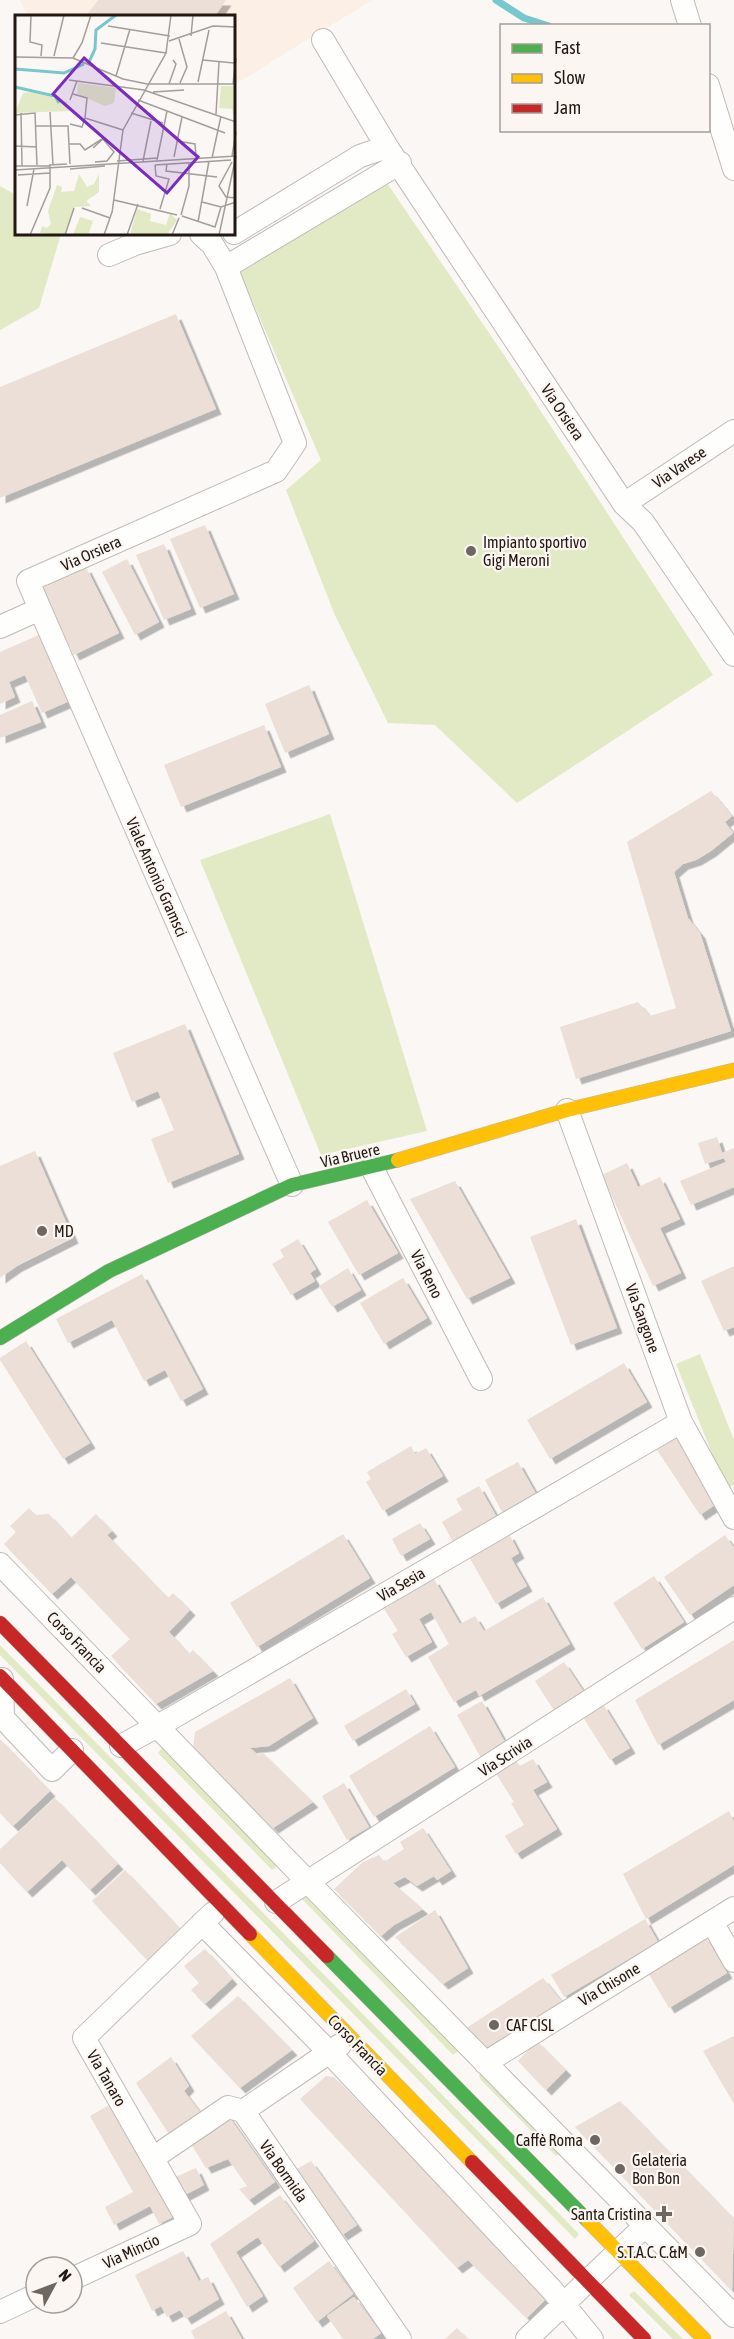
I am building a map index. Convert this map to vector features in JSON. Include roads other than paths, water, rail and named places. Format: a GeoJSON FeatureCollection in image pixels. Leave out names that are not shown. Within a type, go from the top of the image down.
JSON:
{"type":"FeatureCollection","features":[{"type":"Feature","properties":{"kind":"main road","name":"Via Bruere"},"geometry":{"type":"LineString","coordinates":[[0,1338],[109,1271],[292,1185],[372,1168],[567,1110],[734,1070]]}},
{"type":"Feature","properties":{"kind":"main road"},"geometry":{"type":"LineString","coordinates":[[0,1623],[704,2339]]}},
{"type":"Feature","properties":{"kind":"main road","name":"Corso Francia"},"geometry":{"type":"LineString","coordinates":[[72,1750],[645,2339]]}},
{"type":"Feature","properties":{"kind":"street"},"geometry":{"type":"LineString","coordinates":[[682,0],[689,24]]}},
{"type":"Feature","properties":{"kind":"street","name":"Via Orsiera"},"geometry":{"type":"LineString","coordinates":[[323,40],[393,155],[624,504],[643,522],[734,655]]}},
{"type":"Feature","properties":{"kind":"street"},"geometry":{"type":"LineString","coordinates":[[710,91],[734,169]]}},
{"type":"Feature","properties":{"kind":"street"},"geometry":{"type":"LineString","coordinates":[[236,232],[360,156],[393,155]]}},
{"type":"Feature","properties":{"kind":"street"},"geometry":{"type":"LineString","coordinates":[[226,267],[393,155]]}},
{"type":"Feature","properties":{"kind":"street"},"geometry":{"type":"LineString","coordinates":[[109,255],[163,236]]}},
{"type":"Feature","properties":{"kind":"street","name":"Via Orsiera"},"geometry":{"type":"LineString","coordinates":[[40,609],[28,580],[276,471],[295,442],[226,267],[212,244],[203,236]]}},
{"type":"Feature","properties":{"kind":"street","name":"Via Varese"},"geometry":{"type":"LineString","coordinates":[[624,504],[734,431]]}},
{"type":"Feature","properties":{"kind":"street"},"geometry":{"type":"LineString","coordinates":[[0,627],[40,609]]}},
{"type":"Feature","properties":{"kind":"street","name":"Viale Antonio Gramsci"},"geometry":{"type":"LineString","coordinates":[[40,609],[292,1185]]}},
{"type":"Feature","properties":{"kind":"street","name":"Via Sangone"},"geometry":{"type":"LineString","coordinates":[[567,1110],[681,1422],[734,1518]]}},
{"type":"Feature","properties":{"kind":"street","name":"Via Reno"},"geometry":{"type":"LineString","coordinates":[[372,1168],[481,1379]]}},
{"type":"Feature","properties":{"kind":"street","name":"Via Sesia"},"geometry":{"type":"LineString","coordinates":[[121,1746],[681,1422]]}},
{"type":"Feature","properties":{"kind":"street","name":"Corso Francia"},"geometry":{"type":"LineString","coordinates":[[0,1564],[482,2060],[645,2226],[732,2310]]}},
{"type":"Feature","properties":{"kind":"street","name":"Via Scrivia"},"geometry":{"type":"LineString","coordinates":[[276,1902],[309,1883],[734,1608]]}},
{"type":"Feature","properties":{"kind":"street","name":"Corso Francia"},"geometry":{"type":"LineString","coordinates":[[1,1678],[3,1718],[52,1770],[72,1750]]}},
{"type":"Feature","properties":{"kind":"street","name":"Via Tanaro"},"geometry":{"type":"LineString","coordinates":[[190,2224],[84,2038],[222,1904]]}},
{"type":"Feature","properties":{"kind":"street","name":"Via Chisone"},"geometry":{"type":"LineString","coordinates":[[482,2060],[734,1908]]}},
{"type":"Feature","properties":{"kind":"street"},"geometry":{"type":"LineString","coordinates":[[712,1922],[734,1961]]}},
{"type":"Feature","properties":{"kind":"street","name":"Corso Francia"},"geometry":{"type":"LineString","coordinates":[[202,1923],[328,2051],[564,2303],[592,2339]]}},
{"type":"Feature","properties":{"kind":"street"},"geometry":{"type":"LineString","coordinates":[[153,2158],[228,2107],[243,2110],[328,2051],[352,2038]]}},
{"type":"Feature","properties":{"kind":"street"},"geometry":{"type":"LineString","coordinates":[[452,2082],[482,2060]]}},
{"type":"Feature","properties":{"kind":"street","name":"Via Bormida"},"geometry":{"type":"LineString","coordinates":[[243,2110],[400,2339]]}},
{"type":"Feature","properties":{"kind":"street","name":"Via Mincio"},"geometry":{"type":"LineString","coordinates":[[84,2273],[190,2224]]}},
{"type":"Feature","properties":{"kind":"street"},"geometry":{"type":"LineString","coordinates":[[527,2339],[645,2226]]}},
{"type":"Feature","properties":{"kind":"street"},"geometry":{"type":"LineString","coordinates":[[0,2312],[24,2301]]}},
{"type":"Feature","properties":{"kind":"waterway"},"geometry":{"type":"LineString","coordinates":[[496,0],[524,18],[543,24]]}},
{"type":"Feature","properties":{"kind":"place","name":"Impianto sportivo Gigi Meroni"},"geometry":{"type":"Point","coordinates":[471,551]}},
{"type":"Feature","properties":{"kind":"place","name":"MD"},"geometry":{"type":"Point","coordinates":[42,1231]}},
{"type":"Feature","properties":{"kind":"place","name":"CAF CISL"},"geometry":{"type":"Point","coordinates":[494,2025]}},
{"type":"Feature","properties":{"kind":"place","name":"Caffè Roma"},"geometry":{"type":"Point","coordinates":[595,2140]}},
{"type":"Feature","properties":{"kind":"place","name":"Gelateria Bon Bon"},"geometry":{"type":"Point","coordinates":[620,2169]}},
{"type":"Feature","properties":{"kind":"place","name":"Santa Cristina"},"geometry":{"type":"Point","coordinates":[664,2214]}},
{"type":"Feature","properties":{"kind":"place","name":"S.T.A.C. C.&M"},"geometry":{"type":"Point","coordinates":[700,2252]}}]}
